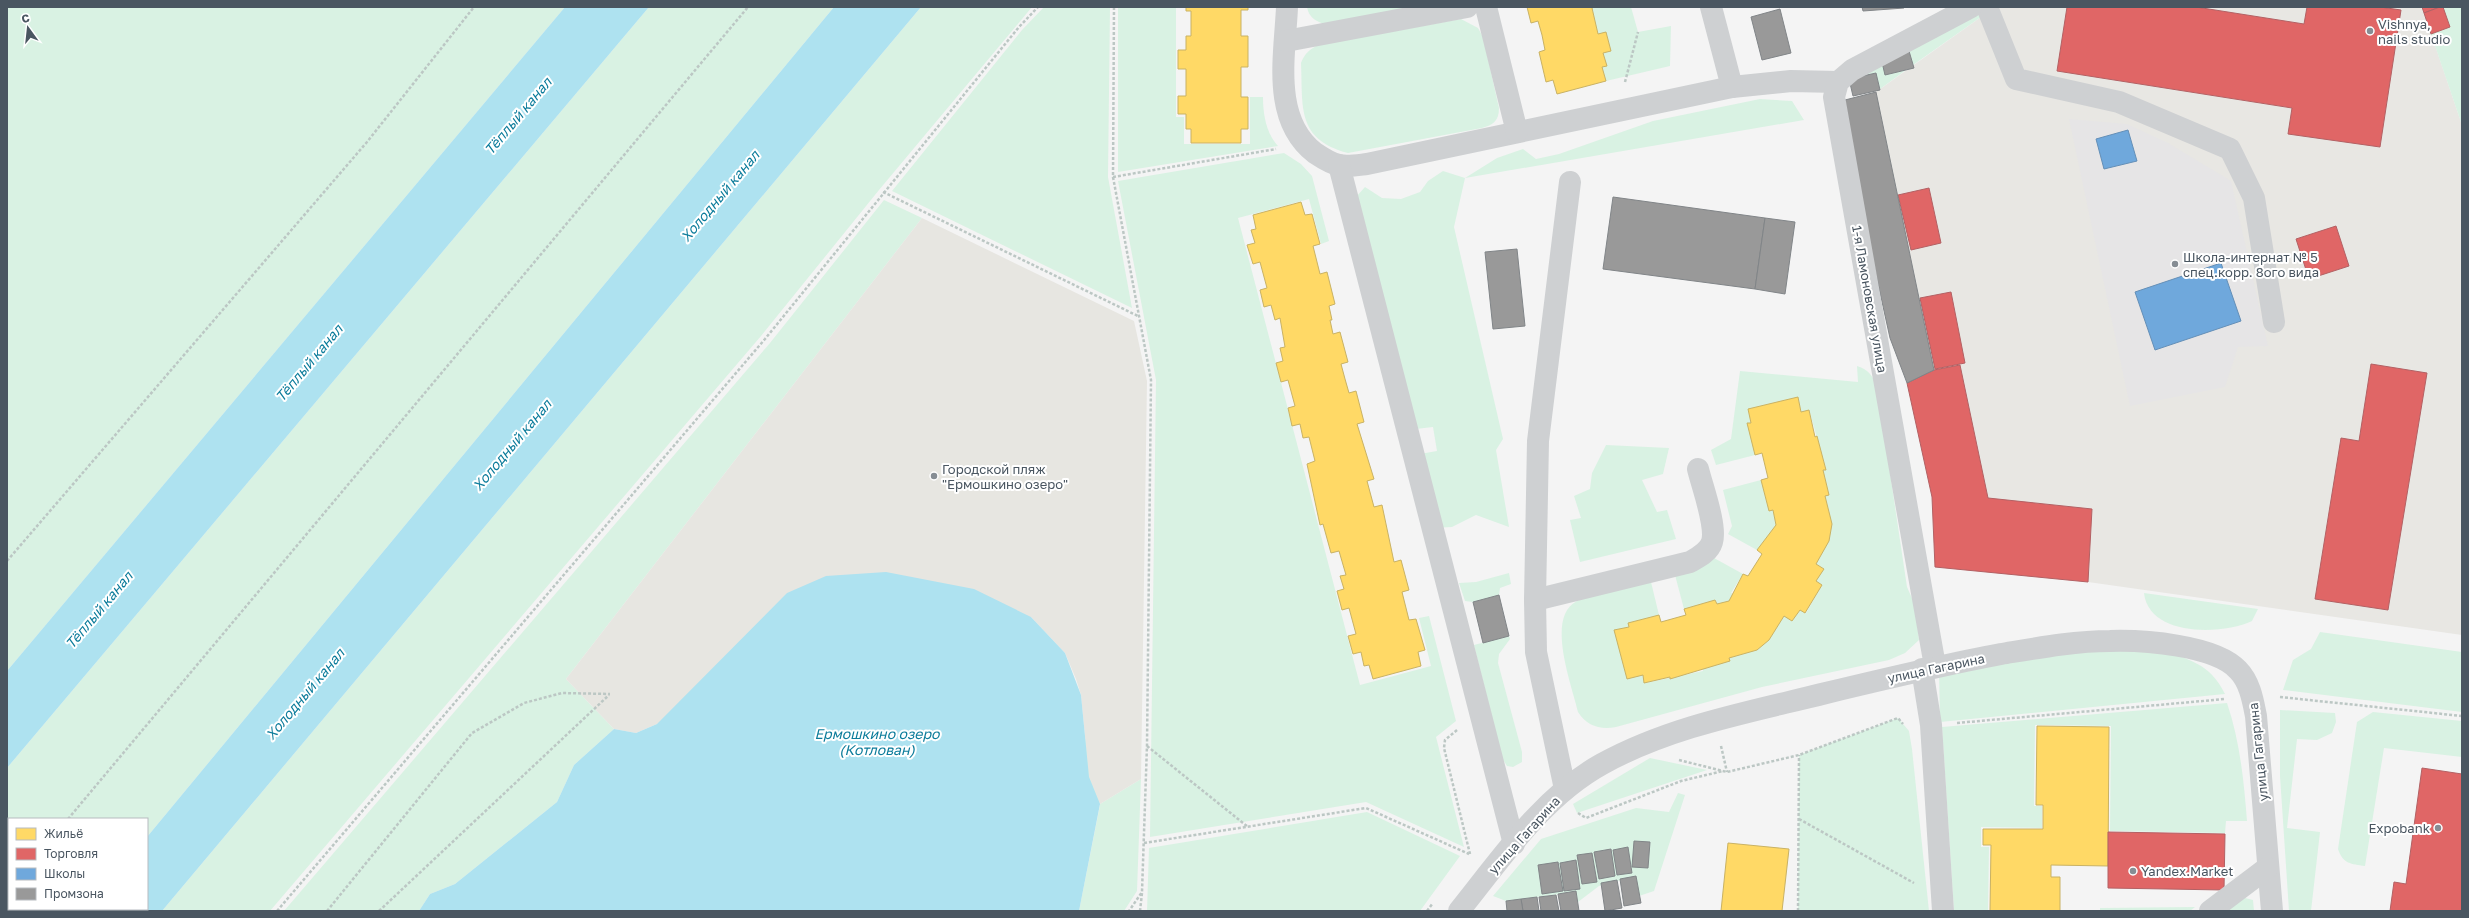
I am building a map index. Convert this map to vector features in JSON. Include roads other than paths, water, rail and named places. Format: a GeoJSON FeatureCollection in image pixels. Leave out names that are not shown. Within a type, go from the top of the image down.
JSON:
{"type":"FeatureCollection","features":[{"type":"Feature","properties":{"kind":"street"},"geometry":{"type":"LineString","coordinates":[[1287,7],[1286,106],[1293,126],[1304,144],[1320,156],[1339,166],[1367,164],[1732,87],[1791,81],[1838,82],[1852,70],[1971,7]]}},
{"type":"Feature","properties":{"kind":"street"},"geometry":{"type":"LineString","coordinates":[[1286,41],[1467,7]]}},
{"type":"Feature","properties":{"kind":"street"},"geometry":{"type":"LineString","coordinates":[[1486,7],[1517,132]]}},
{"type":"Feature","properties":{"kind":"street"},"geometry":{"type":"LineString","coordinates":[[1712,7],[1732,87]]}},
{"type":"Feature","properties":{"kind":"street"},"geometry":{"type":"LineString","coordinates":[[1987,7],[2016,79],[2119,102],[2230,149],[2254,198],[2274,322]]}},
{"type":"Feature","properties":{"kind":"street","name":"1-я Ламоновская улица"},"geometry":{"type":"LineString","coordinates":[[1838,82],[1834,97],[1928,668],[1943,911]]}},
{"type":"Feature","properties":{"kind":"street"},"geometry":{"type":"LineString","coordinates":[[1339,166],[1514,844]]}},
{"type":"Feature","properties":{"kind":"street"},"geometry":{"type":"LineString","coordinates":[[1565,788],[1536,652],[1535,600],[1538,441],[1570,182]]}},
{"type":"Feature","properties":{"kind":"street"},"geometry":{"type":"LineString","coordinates":[[1535,600],[1690,562],[1704,554],[1712,542],[1713,530],[1698,469]]}},
{"type":"Feature","properties":{"kind":"street","name":"улица Гагарина"},"geometry":{"type":"LineString","coordinates":[[1459,911],[1514,844],[1565,788],[1602,764],[1653,740],[1690,728],[1928,668],[2044,646],[2110,641],[2176,645],[2218,657],[2238,670],[2253,696],[2261,748],[2267,868],[2272,911]]}},
{"type":"Feature","properties":{"kind":"street"},"geometry":{"type":"LineString","coordinates":[[2210,911],[2267,868]]}},
{"type":"Feature","properties":{"kind":"water","name":"Тёплый канал"},"geometry":{"type":"Polygon","coordinates":[[[565,7],[649,7],[7,768],[7,671],[565,7]]]}},
{"type":"Feature","properties":{"kind":"water","name":"Холодный канал"},"geometry":{"type":"Polygon","coordinates":[[[834,7],[921,7],[162,911],[86,911],[148,910],[148,836],[834,7]]]}},
{"type":"Feature","properties":{"kind":"water","name":"Ермошкино озеро (Котлован)"},"geometry":{"type":"Polygon","coordinates":[[[886,572],[974,589],[1031,617],[1065,653],[1081,695],[1089,777],[1100,804],[1079,911],[419,911],[430,894],[455,884],[557,802],[574,765],[614,729],[636,733],[657,724],[787,593],[826,576],[886,572]]]}},
{"type":"Feature","properties":{"kind":"place","name":"Vishnya, nails studio"},"geometry":{"type":"Point","coordinates":[2370,31]}},
{"type":"Feature","properties":{"kind":"place","name":"Школа-интернат № 5 спец.корр. 8ого вида"},"geometry":{"type":"Point","coordinates":[2175,264]}},
{"type":"Feature","properties":{"kind":"place","name":"Городской пляж \"Ермошкино озеро\""},"geometry":{"type":"Point","coordinates":[934,476]}},
{"type":"Feature","properties":{"kind":"place","name":"Expobank"},"geometry":{"type":"Point","coordinates":[2438,828]}},
{"type":"Feature","properties":{"kind":"place","name":"Yandex.Market"},"geometry":{"type":"Point","coordinates":[2133,871]}}]}
